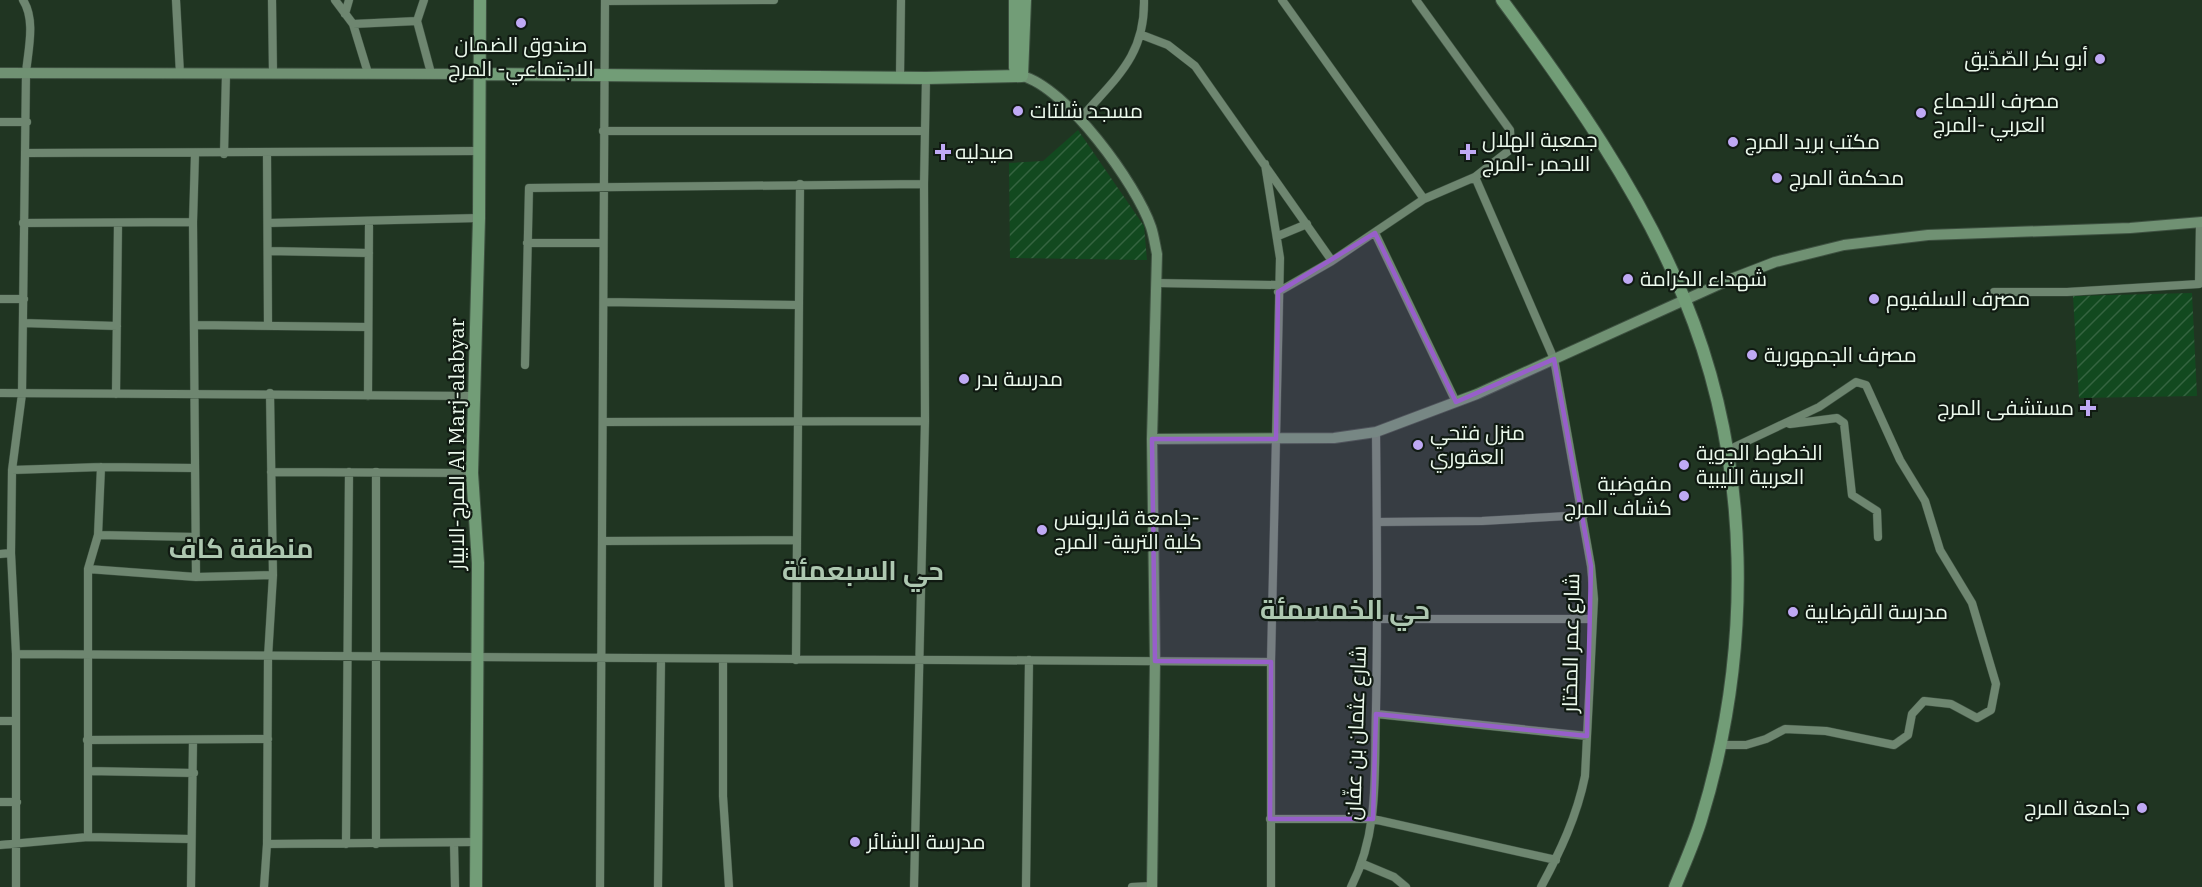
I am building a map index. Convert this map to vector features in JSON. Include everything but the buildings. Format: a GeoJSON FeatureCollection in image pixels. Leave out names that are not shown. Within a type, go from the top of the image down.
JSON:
{"type":"FeatureCollection","features":[{"type":"Feature","properties":{"kind":"main road","name":"المرج-الابيار Al Marj-alabyar"},"geometry":{"type":"LineString","coordinates":[[476,887],[478,563],[472,473],[480,0]]}},
{"type":"Feature","properties":{"kind":"main road"},"geometry":{"type":"LineString","coordinates":[[1015,0],[1018,77]]}},
{"type":"Feature","properties":{"kind":"main road"},"geometry":{"type":"LineString","coordinates":[[1018,77],[1025,0]]}},
{"type":"Feature","properties":{"kind":"main road"},"geometry":{"type":"LineString","coordinates":[[1502,0],[1547,62],[1617,170],[1684,298],[1707,366],[1726,451],[1735,511],[1738,610],[1735,665],[1720,745],[1701,820],[1675,887]]}},
{"type":"Feature","properties":{"kind":"main road"},"geometry":{"type":"LineString","coordinates":[[480,74],[1018,77]]}},
{"type":"Feature","properties":{"kind":"street"},"geometry":{"type":"LineString","coordinates":[[16,887],[16,654],[12,471],[22,394],[23,223],[27,153],[26,73],[30,24],[29,14],[23,0]]}},
{"type":"Feature","properties":{"kind":"street"},"geometry":{"type":"LineString","coordinates":[[176,0],[180,74]]}},
{"type":"Feature","properties":{"kind":"street"},"geometry":{"type":"LineString","coordinates":[[272,0],[273,74]]}},
{"type":"Feature","properties":{"kind":"street"},"geometry":{"type":"LineString","coordinates":[[334,0],[353,24],[368,73]]}},
{"type":"Feature","properties":{"kind":"street"},"geometry":{"type":"LineString","coordinates":[[345,14],[349,0]]}},
{"type":"Feature","properties":{"kind":"street"},"geometry":{"type":"LineString","coordinates":[[424,0],[417,21],[430,74]]}},
{"type":"Feature","properties":{"kind":"street"},"geometry":{"type":"LineString","coordinates":[[600,887],[605,0],[774,0]]}},
{"type":"Feature","properties":{"kind":"street"},"geometry":{"type":"LineString","coordinates":[[900,77],[901,0]]}},
{"type":"Feature","properties":{"kind":"street"},"geometry":{"type":"LineString","coordinates":[[1082,118],[1128,63],[1142,35],[1144,0]]}},
{"type":"Feature","properties":{"kind":"street"},"geometry":{"type":"LineString","coordinates":[[1282,0],[1424,199]]}},
{"type":"Feature","properties":{"kind":"street"},"geometry":{"type":"LineString","coordinates":[[1156,283],[1278,288],[1332,261],[1424,199],[1475,177],[1509,152],[1513,145],[1512,136],[1416,0]]}},
{"type":"Feature","properties":{"kind":"street"},"geometry":{"type":"LineString","coordinates":[[353,24],[417,21]]}},
{"type":"Feature","properties":{"kind":"street"},"geometry":{"type":"LineString","coordinates":[[1142,35],[1168,45],[1195,66],[1332,261]]}},
{"type":"Feature","properties":{"kind":"street"},"geometry":{"type":"LineString","coordinates":[[0,73],[480,74]]}},
{"type":"Feature","properties":{"kind":"street"},"geometry":{"type":"LineString","coordinates":[[224,154],[226,74]]}},
{"type":"Feature","properties":{"kind":"street"},"geometry":{"type":"LineString","coordinates":[[1018,77],[1043,84],[1082,118],[1131,189],[1151,227],[1157,254],[1152,439],[1155,661],[1152,887],[1132,887]]}},
{"type":"Feature","properties":{"kind":"street"},"geometry":{"type":"LineString","coordinates":[[914,887],[925,421],[926,78]]}},
{"type":"Feature","properties":{"kind":"street"},"geometry":{"type":"LineString","coordinates":[[0,122],[27,122]]}},
{"type":"Feature","properties":{"kind":"street"},"geometry":{"type":"LineString","coordinates":[[603,131],[925,131]]}},
{"type":"Feature","properties":{"kind":"street"},"geometry":{"type":"LineString","coordinates":[[27,153],[267,154],[478,151]]}},
{"type":"Feature","properties":{"kind":"street"},"geometry":{"type":"LineString","coordinates":[[195,154],[193,222],[196,577]]}},
{"type":"Feature","properties":{"kind":"street"},"geometry":{"type":"LineString","coordinates":[[267,154],[268,325]]}},
{"type":"Feature","properties":{"kind":"street"},"geometry":{"type":"LineString","coordinates":[[1265,164],[1278,236],[1278,418],[1271,662],[1271,887]]}},
{"type":"Feature","properties":{"kind":"street","name":"شارع عمر المختار"},"geometry":{"type":"LineString","coordinates":[[1475,177],[1554,359],[1584,515],[1591,566],[1593,619],[1587,736],[1581,796],[1556,860],[1541,887]]}},
{"type":"Feature","properties":{"kind":"street"},"geometry":{"type":"LineString","coordinates":[[796,660],[800,184]]}},
{"type":"Feature","properties":{"kind":"street"},"geometry":{"type":"LineString","coordinates":[[525,365],[529,188],[924,184]]}},
{"type":"Feature","properties":{"kind":"street"},"geometry":{"type":"LineString","coordinates":[[268,223],[478,218]]}},
{"type":"Feature","properties":{"kind":"street"},"geometry":{"type":"LineString","coordinates":[[23,223],[193,222]]}},
{"type":"Feature","properties":{"kind":"street"},"geometry":{"type":"LineString","coordinates":[[368,396],[369,222]]}},
{"type":"Feature","properties":{"kind":"street"},"geometry":{"type":"LineString","coordinates":[[1152,439],[1276,439],[1360,436],[1376,432],[1456,402],[1684,298],[1775,262],[1844,245],[1918,236],[2201,222],[2199,284],[2067,292],[1994,292]]}},
{"type":"Feature","properties":{"kind":"street"},"geometry":{"type":"LineString","coordinates":[[116,394],[118,223]]}},
{"type":"Feature","properties":{"kind":"street"},"geometry":{"type":"LineString","coordinates":[[1278,236],[1307,224]]}},
{"type":"Feature","properties":{"kind":"street"},"geometry":{"type":"LineString","coordinates":[[1375,232],[1456,402]]}},
{"type":"Feature","properties":{"kind":"street"},"geometry":{"type":"LineString","coordinates":[[527,243],[603,243]]}},
{"type":"Feature","properties":{"kind":"street"},"geometry":{"type":"LineString","coordinates":[[268,251],[369,253]]}},
{"type":"Feature","properties":{"kind":"street"},"geometry":{"type":"LineString","coordinates":[[0,299],[24,299]]}},
{"type":"Feature","properties":{"kind":"street"},"geometry":{"type":"LineString","coordinates":[[604,302],[798,305]]}},
{"type":"Feature","properties":{"kind":"street"},"geometry":{"type":"LineString","coordinates":[[23,323],[117,326]]}},
{"type":"Feature","properties":{"kind":"street"},"geometry":{"type":"LineString","coordinates":[[194,325],[367,327]]}},
{"type":"Feature","properties":{"kind":"street"},"geometry":{"type":"LineString","coordinates":[[1720,745],[1746,745],[1766,739],[1785,729],[1826,730],[1894,745],[1908,735],[1912,714],[1924,701],[1951,704],[1977,718],[1991,710],[1996,684],[1972,603],[1940,550],[1925,501],[1900,460],[1869,387],[1856,382],[1819,407],[1726,451]]}},
{"type":"Feature","properties":{"kind":"street"},"geometry":{"type":"LineString","coordinates":[[0,393],[473,396]]}},
{"type":"Feature","properties":{"kind":"street"},"geometry":{"type":"LineString","coordinates":[[264,887],[267,844],[268,657],[273,575],[270,393]]}},
{"type":"Feature","properties":{"kind":"street"},"geometry":{"type":"LineString","coordinates":[[1786,424],[1837,418],[1844,423],[1852,495],[1877,511],[1878,537]]}},
{"type":"Feature","properties":{"kind":"street"},"geometry":{"type":"LineString","coordinates":[[603,422],[925,421]]}},
{"type":"Feature","properties":{"kind":"street","name":"شارع عثمان بن عفّان"},"geometry":{"type":"LineString","coordinates":[[1351,887],[1363,864],[1373,819],[1378,619],[1376,432]]}},
{"type":"Feature","properties":{"kind":"street"},"geometry":{"type":"LineString","coordinates":[[12,471],[102,467],[194,468]]}},
{"type":"Feature","properties":{"kind":"street"},"geometry":{"type":"LineString","coordinates":[[88,837],[88,569],[98,536],[102,467]]}},
{"type":"Feature","properties":{"kind":"street"},"geometry":{"type":"LineString","coordinates":[[271,472],[472,473]]}},
{"type":"Feature","properties":{"kind":"street"},"geometry":{"type":"LineString","coordinates":[[346,844],[349,472]]}},
{"type":"Feature","properties":{"kind":"street"},"geometry":{"type":"LineString","coordinates":[[376,472],[376,844]]}},
{"type":"Feature","properties":{"kind":"street"},"geometry":{"type":"LineString","coordinates":[[1377,522],[1482,521],[1584,515]]}},
{"type":"Feature","properties":{"kind":"street"},"geometry":{"type":"LineString","coordinates":[[98,536],[196,537]]}},
{"type":"Feature","properties":{"kind":"street"},"geometry":{"type":"LineString","coordinates":[[603,541],[797,540]]}},
{"type":"Feature","properties":{"kind":"street"},"geometry":{"type":"LineString","coordinates":[[0,554],[12,553]]}},
{"type":"Feature","properties":{"kind":"street"},"geometry":{"type":"LineString","coordinates":[[88,569],[196,577],[273,575]]}},
{"type":"Feature","properties":{"kind":"street"},"geometry":{"type":"LineString","coordinates":[[1378,619],[1593,619]]}},
{"type":"Feature","properties":{"kind":"street"},"geometry":{"type":"LineString","coordinates":[[16,654],[268,657],[476,655],[723,660],[1271,662]]}},
{"type":"Feature","properties":{"kind":"street"},"geometry":{"type":"LineString","coordinates":[[658,887],[661,659]]}},
{"type":"Feature","properties":{"kind":"street"},"geometry":{"type":"LineString","coordinates":[[723,660],[723,796],[729,887]]}},
{"type":"Feature","properties":{"kind":"street"},"geometry":{"type":"LineString","coordinates":[[1026,887],[1029,660]]}},
{"type":"Feature","properties":{"kind":"street"},"geometry":{"type":"LineString","coordinates":[[1376,714],[1587,736]]}},
{"type":"Feature","properties":{"kind":"street"},"geometry":{"type":"LineString","coordinates":[[0,721],[16,721]]}},
{"type":"Feature","properties":{"kind":"street"},"geometry":{"type":"LineString","coordinates":[[87,740],[268,739]]}},
{"type":"Feature","properties":{"kind":"street"},"geometry":{"type":"LineString","coordinates":[[191,887],[193,740]]}},
{"type":"Feature","properties":{"kind":"street"},"geometry":{"type":"LineString","coordinates":[[88,771],[194,773]]}},
{"type":"Feature","properties":{"kind":"street"},"geometry":{"type":"LineString","coordinates":[[0,802],[17,802]]}},
{"type":"Feature","properties":{"kind":"street"},"geometry":{"type":"LineString","coordinates":[[1270,819],[1373,819],[1556,860]]}},
{"type":"Feature","properties":{"kind":"street"},"geometry":{"type":"LineString","coordinates":[[0,845],[88,837],[190,839]]}},
{"type":"Feature","properties":{"kind":"street"},"geometry":{"type":"LineString","coordinates":[[267,844],[476,842]]}},
{"type":"Feature","properties":{"kind":"street"},"geometry":{"type":"LineString","coordinates":[[454,843],[455,887]]}},
{"type":"Feature","properties":{"kind":"street"},"geometry":{"type":"LineString","coordinates":[[1363,864],[1394,877],[1406,887]]}},
{"type":"Feature","properties":{"kind":"highlighted area"},"geometry":{"type":"Polygon","coordinates":[[[1375,233],[1456,402],[1554,359],[1591,566],[1587,736],[1376,714],[1373,819],[1270,819],[1271,662],[1155,661],[1152,439],[1276,439],[1278,292],[1375,233]]]}},
{"type":"Feature","properties":{"kind":"green space"},"geometry":{"type":"Polygon","coordinates":[[[1078,130],[1144,226],[1147,260],[1010,258],[1009,163],[1043,161],[1078,130]]]}},
{"type":"Feature","properties":{"kind":"green space"},"geometry":{"type":"Polygon","coordinates":[[[2192,293],[2197,396],[2079,398],[2073,296],[2192,293]]]}},
{"type":"Feature","properties":{"kind":"place","name":"صندوق الضمان الاجتماعي- المرج"},"geometry":{"type":"Point","coordinates":[521,23]}},
{"type":"Feature","properties":{"kind":"place","name":"أبو بكر الصّدّيق"},"geometry":{"type":"Point","coordinates":[2100,59]}},
{"type":"Feature","properties":{"kind":"place","name":"مسجد شلتات"},"geometry":{"type":"Point","coordinates":[1018,111]}},
{"type":"Feature","properties":{"kind":"place","name":"مصرف الاجماع العربي -المرج"},"geometry":{"type":"Point","coordinates":[1921,113]}},
{"type":"Feature","properties":{"kind":"place","name":"مكتب بريد المرج"},"geometry":{"type":"Point","coordinates":[1733,142]}},
{"type":"Feature","properties":{"kind":"place","name":"صيدليه"},"geometry":{"type":"Point","coordinates":[943,152]}},
{"type":"Feature","properties":{"kind":"place","name":"جمعية الهلال الاحمر -المرج"},"geometry":{"type":"Point","coordinates":[1468,152]}},
{"type":"Feature","properties":{"kind":"place","name":"محكمة المرج"},"geometry":{"type":"Point","coordinates":[1777,178]}},
{"type":"Feature","properties":{"kind":"place","name":"شهداء الكرامة"},"geometry":{"type":"Point","coordinates":[1628,279]}},
{"type":"Feature","properties":{"kind":"place","name":"مصرف السلفيوم"},"geometry":{"type":"Point","coordinates":[1874,299]}},
{"type":"Feature","properties":{"kind":"place","name":"مصرف الجمهورية"},"geometry":{"type":"Point","coordinates":[1752,355]}},
{"type":"Feature","properties":{"kind":"place","name":"مدرسة بدر"},"geometry":{"type":"Point","coordinates":[964,379]}},
{"type":"Feature","properties":{"kind":"place","name":"مستشفى المرج"},"geometry":{"type":"Point","coordinates":[2088,408]}},
{"type":"Feature","properties":{"kind":"place","name":"منزل فتحي العقوري"},"geometry":{"type":"Point","coordinates":[1418,445]}},
{"type":"Feature","properties":{"kind":"place","name":"الخطوط الجوية العربية الليبية"},"geometry":{"type":"Point","coordinates":[1684,465]}},
{"type":"Feature","properties":{"kind":"place","name":"مفوضية كشاف المرج"},"geometry":{"type":"Point","coordinates":[1684,496]}},
{"type":"Feature","properties":{"kind":"place","name":"جامعة قاريونس- كلية التربية- المرج"},"geometry":{"type":"Point","coordinates":[1042,530]}},
{"type":"Feature","properties":{"kind":"place","name":"مدرسة القرضابية"},"geometry":{"type":"Point","coordinates":[1793,612]}},
{"type":"Feature","properties":{"kind":"place","name":"جامعة المرج"},"geometry":{"type":"Point","coordinates":[2142,808]}},
{"type":"Feature","properties":{"kind":"place","name":"مدرسة البشائر"},"geometry":{"type":"Point","coordinates":[855,842]}},
{"type":"Feature","properties":{"kind":"district","name":"منطقة كاف"},"geometry":{"type":"Point","coordinates":[241,549]}},
{"type":"Feature","properties":{"kind":"district","name":"حي السبعمئة"},"geometry":{"type":"Point","coordinates":[863,571]}},
{"type":"Feature","properties":{"kind":"district","name":"حي الخمسمئة"},"geometry":{"type":"Point","coordinates":[1345,610]}}]}
